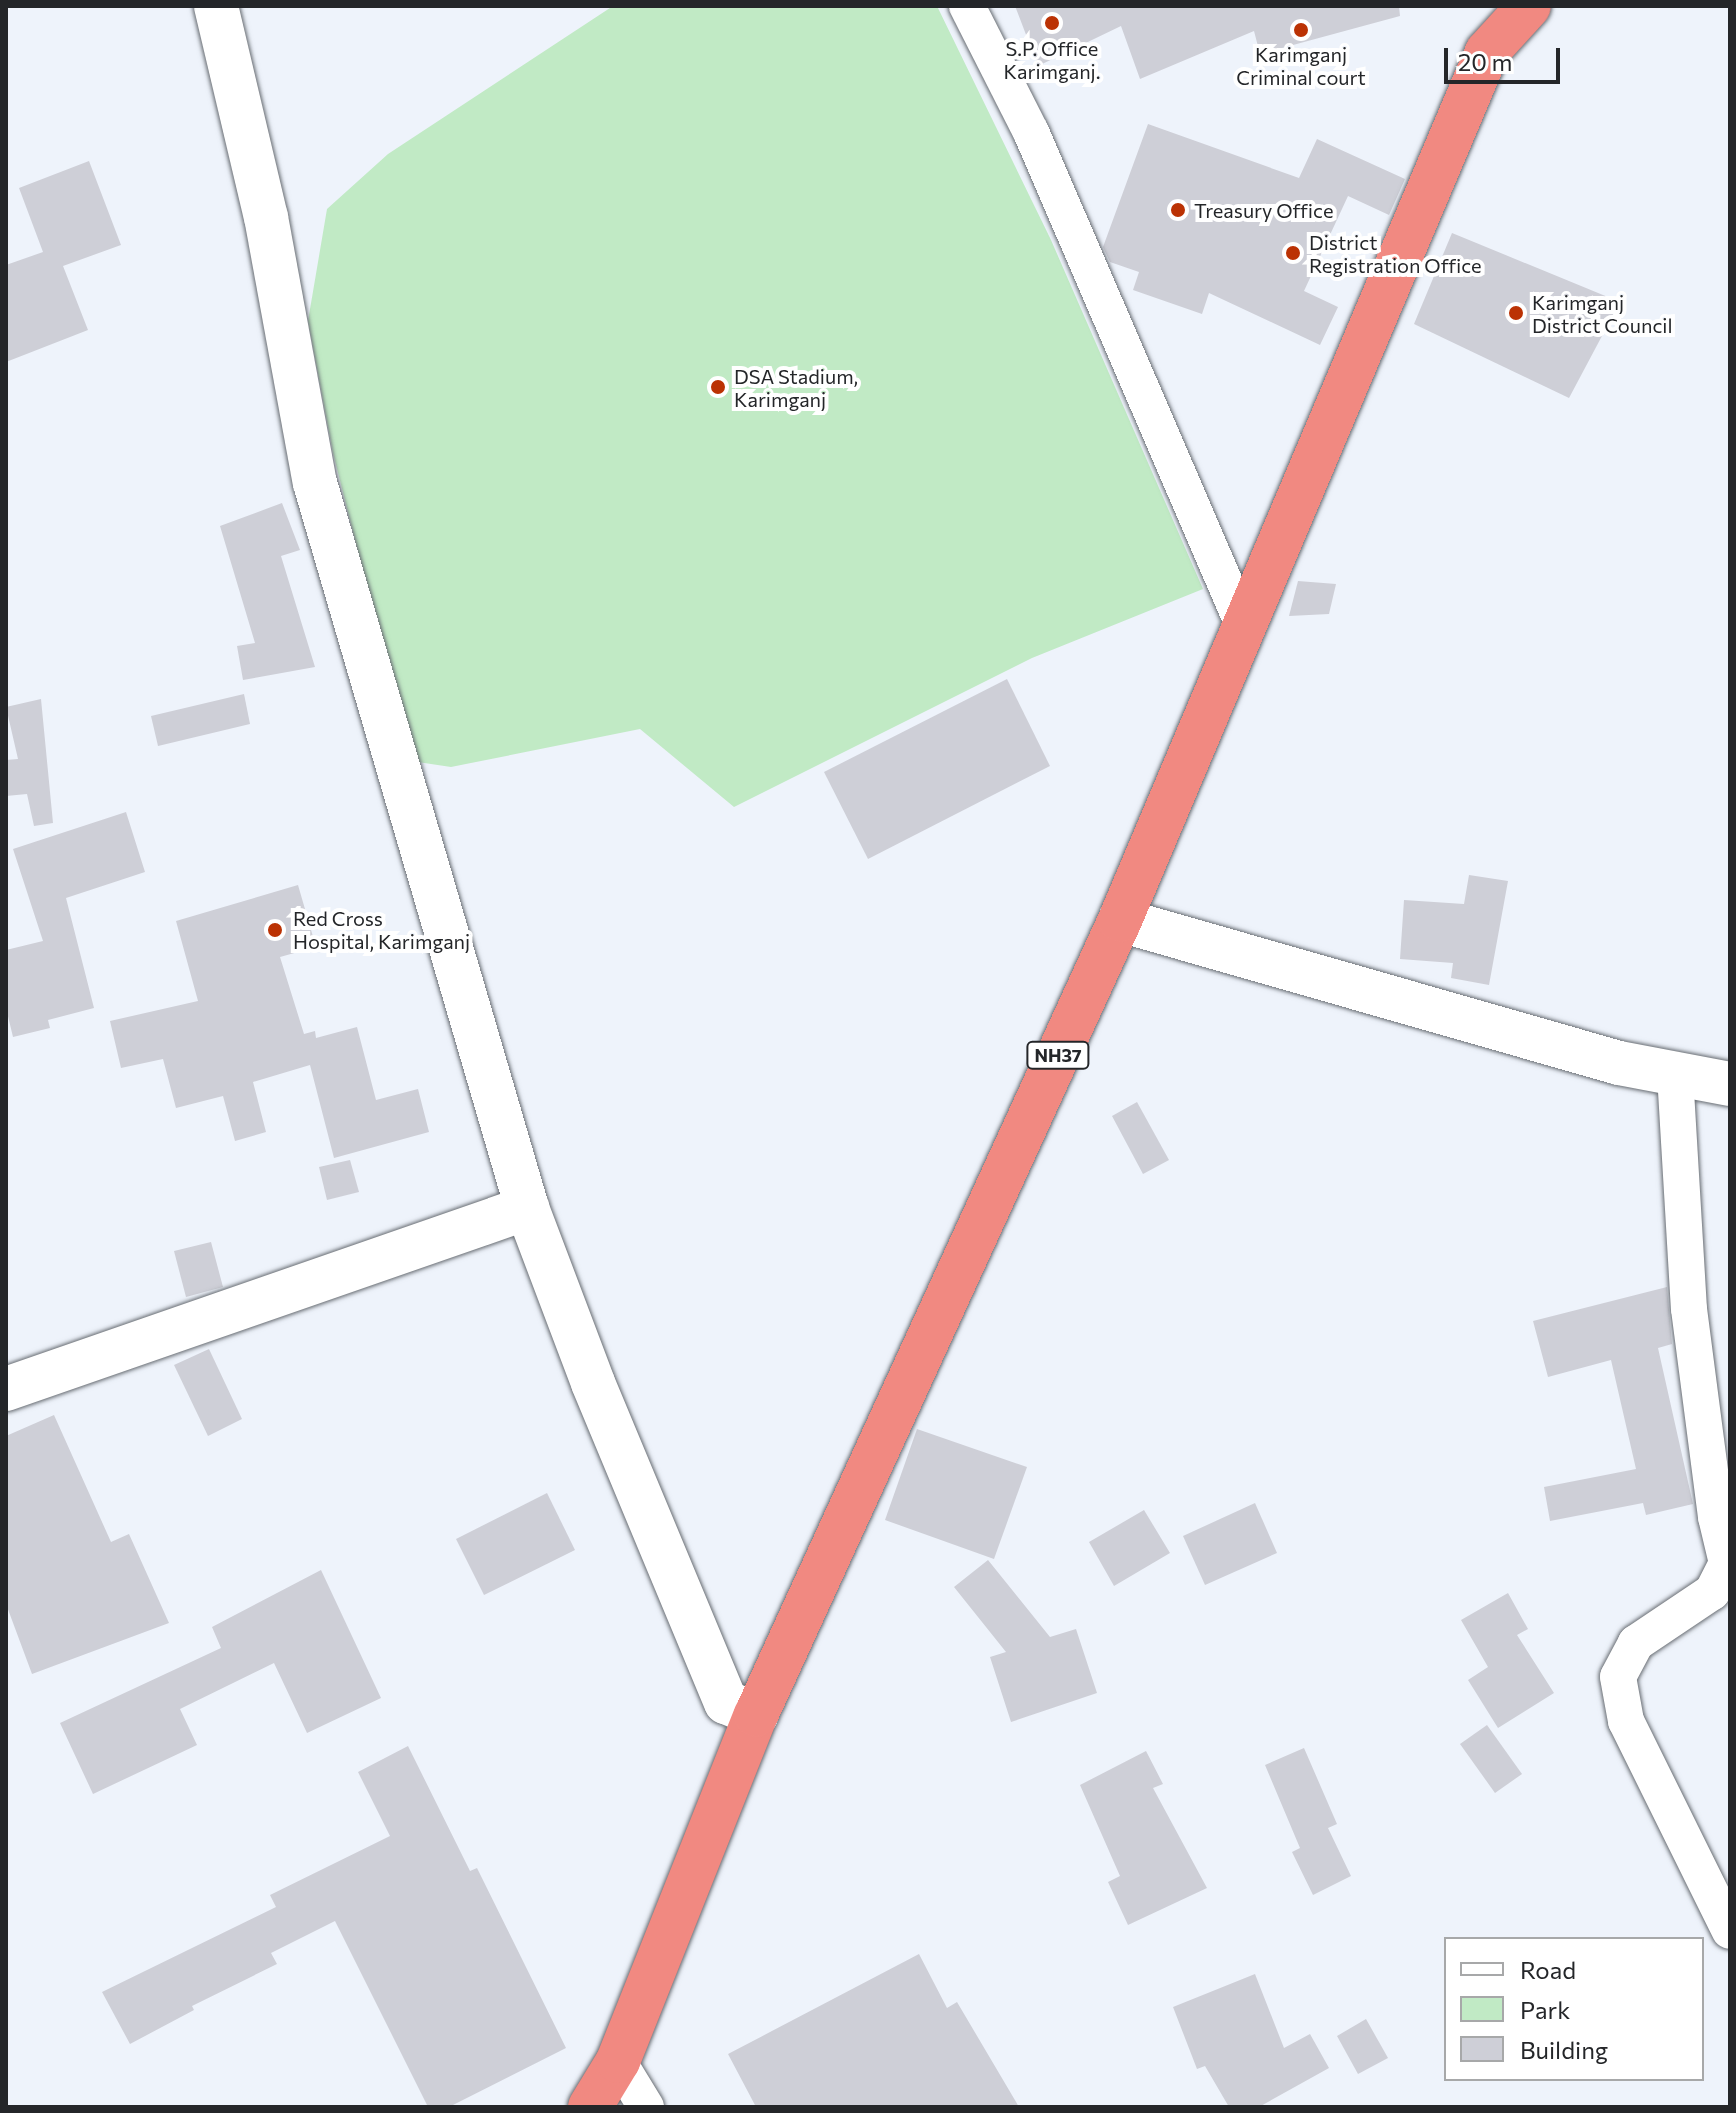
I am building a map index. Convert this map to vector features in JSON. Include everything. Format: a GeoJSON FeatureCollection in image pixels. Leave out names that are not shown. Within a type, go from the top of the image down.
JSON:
{"type":"FeatureCollection","features":[{"type":"Feature","properties":{"kind":"highway","name":"NH37"},"geometry":{"type":"LineString","coordinates":[[590,2107],[618,2061],[756,1715],[1120,920],[1487,52],[1529,6]]}},
{"type":"Feature","properties":{"kind":"street"},"geometry":{"type":"LineString","coordinates":[[216,6],[266,217],[315,483],[527,1208],[593,1383],[726,1702],[756,1715]]}},
{"type":"Feature","properties":{"kind":"street"},"geometry":{"type":"LineString","coordinates":[[967,6],[1031,132],[1244,627]]}},
{"type":"Feature","properties":{"kind":"street"},"geometry":{"type":"LineString","coordinates":[[1120,920],[1619,1063],[1730,1084]]}},
{"type":"Feature","properties":{"kind":"street"},"geometry":{"type":"LineString","coordinates":[[1675,1074],[1689,1309],[1716,1517],[1727,1563],[1712,1592],[1636,1643],[1618,1677],[1626,1721],[1730,1931]]}},
{"type":"Feature","properties":{"kind":"street"},"geometry":{"type":"LineString","coordinates":[[6,1389],[527,1208]]}},
{"type":"Feature","properties":{"kind":"street"},"geometry":{"type":"LineString","coordinates":[[618,2061],[646,2107]]}},
{"type":"Feature","properties":{"kind":"green space","name":"DSA Stadium, Karimganj"},"geometry":{"type":"Polygon","coordinates":[[[613,6],[937,6],[1051,240],[1203,589],[1032,658],[734,807],[640,729],[451,767],[411,761],[333,453],[308,321],[327,209],[388,154],[613,6]]]}},
{"type":"Feature","properties":{"kind":"building"},"geometry":{"type":"Polygon","coordinates":[[[1015,6],[1399,6],[1400,16],[1260,54],[1254,31],[1140,79],[1121,26],[1038,66],[1015,6]]]}},
{"type":"Feature","properties":{"kind":"building"},"geometry":{"type":"Polygon","coordinates":[[[1148,124],[1299,178],[1317,139],[1405,179],[1389,215],[1348,196],[1304,291],[1338,307],[1320,345],[1209,293],[1202,314],[1133,290],[1139,272],[1110,262],[1103,247],[1148,124]]]}},
{"type":"Feature","properties":{"kind":"building"},"geometry":{"type":"Polygon","coordinates":[[[89,161],[121,245],[63,266],[88,330],[6,362],[6,265],[43,252],[19,188],[89,161]]]}},
{"type":"Feature","properties":{"kind":"building","name":"Karimganj District Council"},"geometry":{"type":"Polygon","coordinates":[[[1452,233],[1620,302],[1569,398],[1414,324],[1452,233]]]}},
{"type":"Feature","properties":{"kind":"building"},"geometry":{"type":"Polygon","coordinates":[[[282,503],[300,550],[281,556],[315,667],[243,680],[237,646],[255,643],[220,526],[282,503]]]}},
{"type":"Feature","properties":{"kind":"building"},"geometry":{"type":"Polygon","coordinates":[[[1298,581],[1336,584],[1329,614],[1289,616],[1298,581]]]}},
{"type":"Feature","properties":{"kind":"building"},"geometry":{"type":"Polygon","coordinates":[[[1007,679],[1050,766],[868,859],[824,772],[1007,679]]]}},
{"type":"Feature","properties":{"kind":"building"},"geometry":{"type":"Polygon","coordinates":[[[244,694],[250,724],[158,746],[151,716],[244,694]]]}},
{"type":"Feature","properties":{"kind":"building"},"geometry":{"type":"Polygon","coordinates":[[[41,699],[53,823],[34,826],[27,794],[6,796],[6,760],[18,759],[6,707],[41,699]]]}},
{"type":"Feature","properties":{"kind":"building"},"geometry":{"type":"Polygon","coordinates":[[[126,812],[145,872],[66,898],[94,1008],[48,1020],[50,1028],[13,1037],[6,1008],[6,950],[43,941],[13,849],[126,812]]]}},
{"type":"Feature","properties":{"kind":"building"},"geometry":{"type":"Polygon","coordinates":[[[1469,875],[1508,881],[1489,985],[1451,978],[1453,963],[1400,959],[1404,900],[1464,904],[1469,875]]]}},
{"type":"Feature","properties":{"kind":"building"},"geometry":{"type":"Polygon","coordinates":[[[298,885],[316,947],[280,957],[304,1034],[315,1031],[316,1038],[357,1027],[376,1100],[418,1089],[429,1132],[334,1158],[310,1065],[253,1082],[266,1132],[235,1141],[223,1096],[176,1108],[163,1059],[121,1068],[110,1021],[198,1001],[176,921],[298,885]]]}},
{"type":"Feature","properties":{"kind":"building"},"geometry":{"type":"Polygon","coordinates":[[[1137,1102],[1169,1160],[1143,1174],[1112,1116],[1137,1102]]]}},
{"type":"Feature","properties":{"kind":"building"},"geometry":{"type":"Polygon","coordinates":[[[350,1160],[359,1192],[327,1200],[319,1167],[350,1160]]]}},
{"type":"Feature","properties":{"kind":"building"},"geometry":{"type":"Polygon","coordinates":[[[211,1242],[223,1287],[186,1297],[174,1251],[211,1242]]]}},
{"type":"Feature","properties":{"kind":"building"},"geometry":{"type":"Polygon","coordinates":[[[1667,1287],[1672,1344],[1658,1348],[1693,1504],[1646,1515],[1643,1503],[1550,1521],[1544,1487],[1636,1469],[1611,1360],[1548,1377],[1533,1321],[1667,1287]]]}},
{"type":"Feature","properties":{"kind":"building"},"geometry":{"type":"Polygon","coordinates":[[[209,1349],[242,1419],[208,1436],[174,1365],[209,1349]]]}},
{"type":"Feature","properties":{"kind":"building"},"geometry":{"type":"Polygon","coordinates":[[[54,1415],[111,1542],[129,1534],[169,1623],[32,1674],[6,1604],[6,1436],[54,1415]]]}},
{"type":"Feature","properties":{"kind":"building"},"geometry":{"type":"Polygon","coordinates":[[[917,1429],[1027,1467],[994,1559],[885,1520],[917,1429]]]}},
{"type":"Feature","properties":{"kind":"building"},"geometry":{"type":"Polygon","coordinates":[[[547,1493],[575,1550],[484,1595],[456,1539],[547,1493]]]}},
{"type":"Feature","properties":{"kind":"building"},"geometry":{"type":"Polygon","coordinates":[[[1255,1503],[1277,1553],[1205,1585],[1183,1536],[1255,1503]]]}},
{"type":"Feature","properties":{"kind":"building"},"geometry":{"type":"Polygon","coordinates":[[[1144,1510],[1170,1553],[1114,1586],[1089,1542],[1144,1510]]]}},
{"type":"Feature","properties":{"kind":"building"},"geometry":{"type":"Polygon","coordinates":[[[988,1560],[1050,1637],[1076,1629],[1097,1693],[1011,1722],[990,1657],[1006,1652],[954,1587],[988,1560]]]}},
{"type":"Feature","properties":{"kind":"building"},"geometry":{"type":"Polygon","coordinates":[[[321,1570],[381,1698],[307,1733],[274,1663],[180,1709],[197,1745],[93,1794],[60,1723],[221,1648],[212,1627],[321,1570]]]}},
{"type":"Feature","properties":{"kind":"building"},"geometry":{"type":"Polygon","coordinates":[[[1508,1593],[1528,1629],[1517,1635],[1554,1693],[1498,1728],[1468,1680],[1488,1667],[1461,1620],[1508,1593]]]}},
{"type":"Feature","properties":{"kind":"building"},"geometry":{"type":"Polygon","coordinates":[[[1487,1725],[1522,1774],[1495,1793],[1460,1744],[1487,1725]]]}},
{"type":"Feature","properties":{"kind":"building"},"geometry":{"type":"Polygon","coordinates":[[[408,1746],[470,1871],[477,1868],[566,2048],[449,2107],[428,2107],[335,1921],[271,1953],[277,1964],[192,2006],[194,2010],[130,2044],[102,1992],[276,1907],[270,1895],[390,1836],[358,1772],[408,1746]]]}},
{"type":"Feature","properties":{"kind":"building"},"geometry":{"type":"Polygon","coordinates":[[[1304,1748],[1337,1824],[1328,1828],[1351,1876],[1313,1895],[1292,1852],[1300,1848],[1265,1765],[1304,1748]]]}},
{"type":"Feature","properties":{"kind":"building"},"geometry":{"type":"Polygon","coordinates":[[[1146,1751],[1163,1784],[1153,1788],[1207,1888],[1128,1925],[1108,1882],[1120,1876],[1080,1785],[1146,1751]]]}},
{"type":"Feature","properties":{"kind":"building"},"geometry":{"type":"Polygon","coordinates":[[[919,1954],[947,2008],[957,2002],[1019,2107],[756,2107],[728,2054],[919,1954]]]}},
{"type":"Feature","properties":{"kind":"building"},"geometry":{"type":"Polygon","coordinates":[[[1255,1974],[1284,2048],[1310,2034],[1329,2068],[1259,2107],[1229,2107],[1205,2066],[1197,2069],[1173,2007],[1255,1974]]]}},
{"type":"Feature","properties":{"kind":"building"},"geometry":{"type":"Polygon","coordinates":[[[1366,2019],[1388,2058],[1358,2074],[1337,2036],[1366,2019]]]}},
{"type":"Feature","properties":{"kind":"place","name":"S.P. Office Karimganj."},"geometry":{"type":"Point","coordinates":[1052,23]}},
{"type":"Feature","properties":{"kind":"place","name":"Karimganj Criminal court"},"geometry":{"type":"Point","coordinates":[1301,30]}},
{"type":"Feature","properties":{"kind":"place","name":"Treasury Office"},"geometry":{"type":"Point","coordinates":[1178,210]}},
{"type":"Feature","properties":{"kind":"place","name":"District Registration Office"},"geometry":{"type":"Point","coordinates":[1293,253]}},
{"type":"Feature","properties":{"kind":"place","name":"Karimganj District Council"},"geometry":{"type":"Point","coordinates":[1516,313]}},
{"type":"Feature","properties":{"kind":"place","name":"DSA Stadium, Karimganj"},"geometry":{"type":"Point","coordinates":[718,387]}},
{"type":"Feature","properties":{"kind":"place","name":"Red Cross Hospital, Karimganj"},"geometry":{"type":"Point","coordinates":[275,930]}}]}
